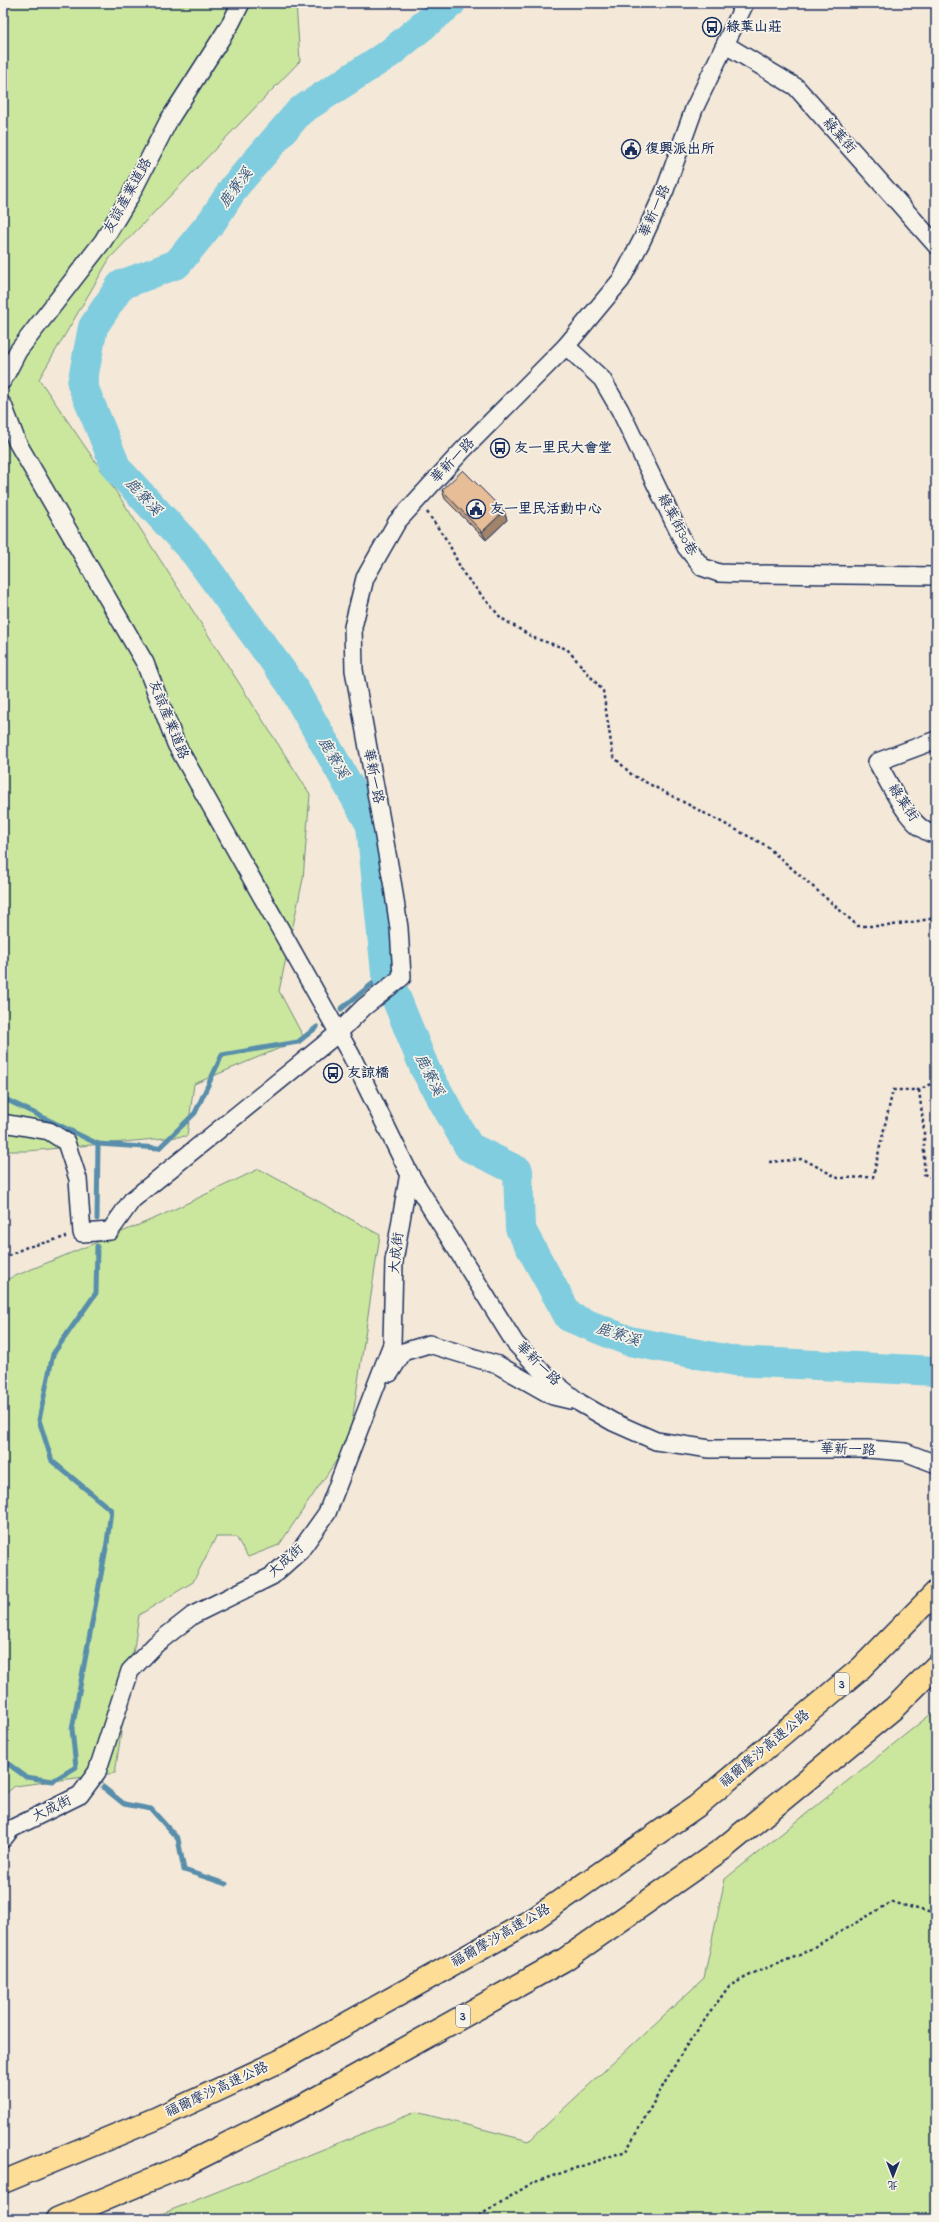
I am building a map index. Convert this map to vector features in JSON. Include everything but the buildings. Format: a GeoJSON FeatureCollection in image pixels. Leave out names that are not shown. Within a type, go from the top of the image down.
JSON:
{"type":"FeatureCollection","features":[{"type":"Feature","properties":{"kind":"highway","name":"福爾摩沙高速公路"},"geometry":{"type":"LineString","coordinates":[[3,2182],[155,2119],[280,2061],[528,1922],[697,1806],[860,1668],[936,1592]]}},
{"type":"Feature","properties":{"kind":"highway","name":"3"},"geometry":{"type":"LineString","coordinates":[[57,2219],[181,2167],[304,2105],[564,1960],[724,1848],[894,1708],[936,1666]]}},
{"type":"Feature","properties":{"kind":"street","name":"友諒產業道路"},"geometry":{"type":"LineString","coordinates":[[3,380],[18,351],[103,241],[128,198],[169,120],[231,23],[241,3]]}},
{"type":"Feature","properties":{"kind":"street","name":"華新一路"},"geometry":{"type":"LineString","coordinates":[[745,3],[694,109],[665,190],[642,240],[621,280],[566,346],[418,498],[397,522],[368,572],[354,627],[354,670],[394,894],[399,928],[402,977],[364,1007],[337,1034],[350,1055],[409,1173],[515,1343],[547,1377],[580,1403],[613,1422],[656,1441],[710,1449],[868,1450],[906,1452],[936,1464]]}},
{"type":"Feature","properties":{"kind":"street","name":"綠葉街"},"geometry":{"type":"LineString","coordinates":[[726,45],[796,87],[936,245]]}},
{"type":"Feature","properties":{"kind":"street","name":"綠葉街30巷"},"geometry":{"type":"LineString","coordinates":[[566,346],[602,379],[620,410],[686,547],[702,567],[719,573],[936,576]]}},
{"type":"Feature","properties":{"kind":"street","name":"友諒產業道路"},"geometry":{"type":"LineString","coordinates":[[3,405],[16,442],[145,663],[176,744],[312,985],[337,1034]]}},
{"type":"Feature","properties":{"kind":"street","name":"綠葉街"},"geometry":{"type":"LineString","coordinates":[[936,740],[877,762],[911,820],[929,834],[936,834]]}},
{"type":"Feature","properties":{"kind":"street"},"geometry":{"type":"LineString","coordinates":[[3,1123],[49,1131],[66,1142],[78,1179],[82,1233],[110,1231],[132,1200],[337,1034]]}},
{"type":"Feature","properties":{"kind":"street","name":"大成街"},"geometry":{"type":"LineString","coordinates":[[3,1839],[11,1829],[80,1795],[97,1772],[130,1671],[156,1644],[193,1615],[272,1576],[300,1551],[327,1513],[392,1344],[394,1261],[409,1173]]}},
{"type":"Feature","properties":{"kind":"street"},"geometry":{"type":"LineString","coordinates":[[359,1427],[403,1352],[430,1344],[498,1365],[553,1396],[580,1403]]}},
{"type":"Feature","properties":{"kind":"path"},"geometry":{"type":"LineString","coordinates":[[418,498],[448,542],[463,573],[502,618],[534,638],[567,649],[602,692],[613,756],[632,775],[765,845],[858,926],[887,926],[936,918]]}},
{"type":"Feature","properties":{"kind":"path"},"geometry":{"type":"LineString","coordinates":[[769,1162],[803,1159],[838,1178],[873,1177],[893,1090],[919,1090],[936,1081]]}},
{"type":"Feature","properties":{"kind":"path"},"geometry":{"type":"LineString","coordinates":[[919,1090],[924,1130],[924,1174],[936,1180]]}},
{"type":"Feature","properties":{"kind":"path"},"geometry":{"type":"LineString","coordinates":[[3,1259],[24,1248],[82,1233]]}},
{"type":"Feature","properties":{"kind":"path"},"geometry":{"type":"LineString","coordinates":[[474,2219],[532,2183],[626,2150],[684,2048],[729,1986],[756,1972],[800,1955],[892,1902],[936,1914]]}},
{"type":"Feature","properties":{"kind":"green space"},"geometry":{"type":"Polygon","coordinates":[[[3,3],[296,3],[300,61],[110,258],[39,379],[127,508],[310,794],[303,879],[279,991],[304,1038],[194,1084],[187,1136],[28,1151],[3,1151],[3,3]]]}},
{"type":"Feature","properties":{"kind":"green space"},"geometry":{"type":"Polygon","coordinates":[[[259,1169],[380,1235],[349,1442],[279,1545],[248,1557],[236,1537],[216,1537],[193,1582],[139,1615],[115,1773],[15,1786],[3,1796],[3,1281],[158,1217],[259,1169]]]}},
{"type":"Feature","properties":{"kind":"green space"},"geometry":{"type":"Polygon","coordinates":[[[936,1710],[936,2219],[149,2219],[416,2112],[529,2141],[704,1978],[725,1879],[936,1710]]]}},
{"type":"Feature","properties":{"kind":"waterway","name":"鹿寮溪"},"geometry":{"type":"LineString","coordinates":[[451,3],[390,53],[300,111],[235,186],[213,220],[177,264],[121,285],[93,327],[82,384],[117,469],[195,553],[291,684],[371,825],[386,973],[425,1069],[469,1147],[518,1171],[520,1228],[569,1317],[629,1341],[735,1361],[936,1371]]}},
{"type":"Feature","properties":{"kind":"waterway"},"geometry":{"type":"LineString","coordinates":[[341,1009],[386,973]]}},
{"type":"Feature","properties":{"kind":"waterway"},"geometry":{"type":"LineString","coordinates":[[97,1219],[98,1144],[159,1148],[195,1113],[222,1055],[298,1042],[317,1027]]}},
{"type":"Feature","properties":{"kind":"waterway"},"geometry":{"type":"LineString","coordinates":[[3,1098],[98,1144]]}},
{"type":"Feature","properties":{"kind":"waterway"},"geometry":{"type":"LineString","coordinates":[[3,1760],[26,1777],[53,1781],[76,1767],[72,1729],[107,1543],[111,1510],[52,1461],[39,1420],[53,1354],[96,1293],[97,1246]]}},
{"type":"Feature","properties":{"kind":"waterway"},"geometry":{"type":"LineString","coordinates":[[103,1787],[124,1804],[151,1809],[178,1839],[184,1870],[226,1884]]}},
{"type":"Feature","properties":{"kind":"place","name":"綠葉山莊"},"geometry":{"type":"Point","coordinates":[712,27]}},
{"type":"Feature","properties":{"kind":"place","name":"復興派出所"},"geometry":{"type":"Point","coordinates":[631,149]}},
{"type":"Feature","properties":{"kind":"place","name":"友一里民大會堂"},"geometry":{"type":"Point","coordinates":[500,448]}},
{"type":"Feature","properties":{"kind":"place","name":"友一里民活動中心"},"geometry":{"type":"Point","coordinates":[476,509]}},
{"type":"Feature","properties":{"kind":"place","name":"友諒橋"},"geometry":{"type":"Point","coordinates":[333,1073]}}]}
